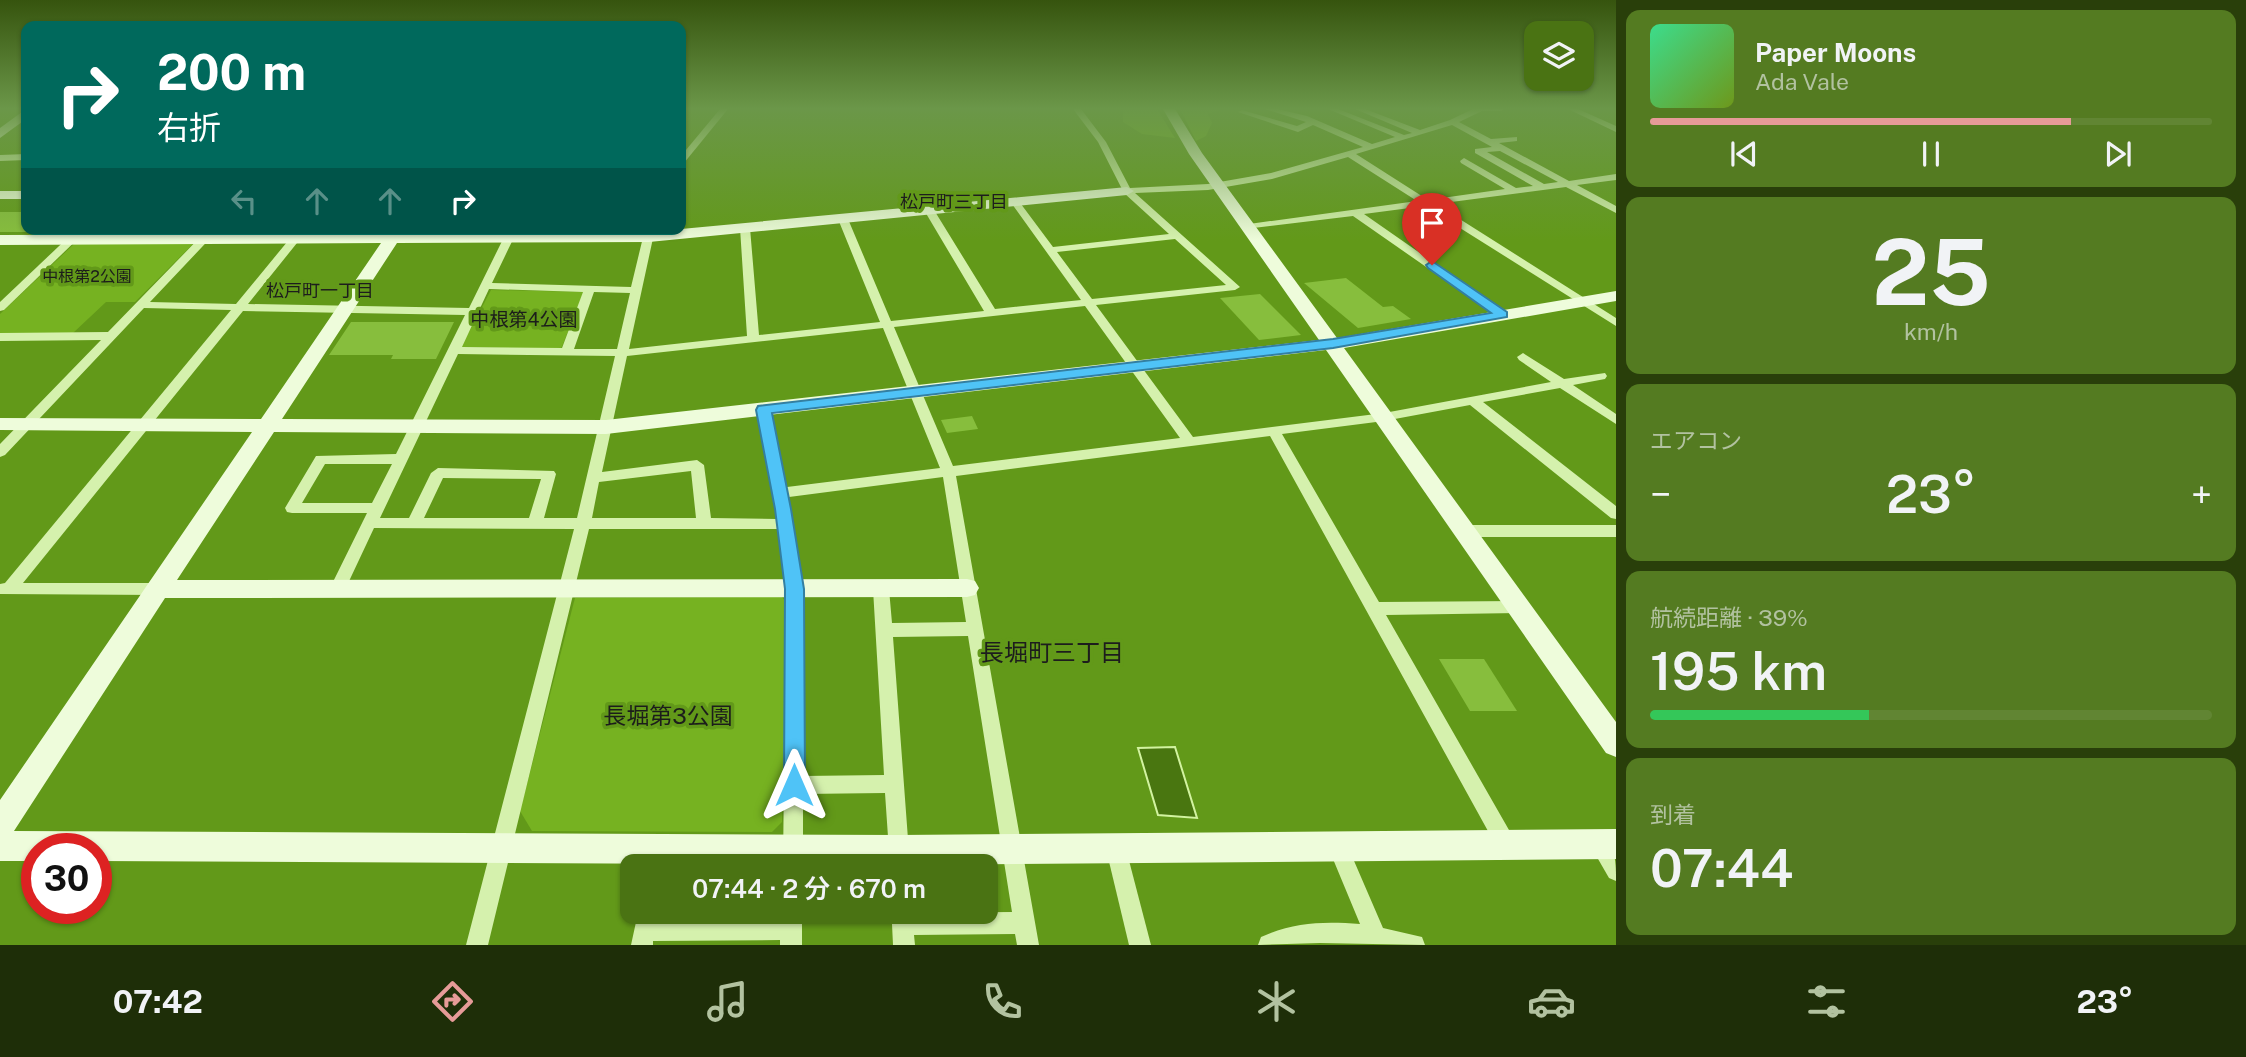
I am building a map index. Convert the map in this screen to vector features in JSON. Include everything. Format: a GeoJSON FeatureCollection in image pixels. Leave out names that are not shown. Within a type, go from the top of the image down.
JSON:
{"type":"FeatureCollection","features":[{"type":"Feature","properties":{"kind":"street"},"geometry":{"type":"LineString","coordinates":[[454,350],[622,353],[1235,287],[1127,191],[1108,153]]}},
{"type":"Feature","properties":{"kind":"street"},"geometry":{"type":"LineString","coordinates":[[1194,153],[1616,744]]}},
{"type":"Feature","properties":{"kind":"street"},"geometry":{"type":"LineString","coordinates":[[686,231],[1219,185],[1272,176],[1357,153]]}},
{"type":"Feature","properties":{"kind":"street"},"geometry":{"type":"LineString","coordinates":[[1482,153],[1542,187]]}},
{"type":"Feature","properties":{"kind":"street"},"geometry":{"type":"LineString","coordinates":[[1511,153],[1616,210]]}},
{"type":"Feature","properties":{"kind":"street"},"geometry":{"type":"LineString","coordinates":[[1351,155],[1616,323]]}},
{"type":"Feature","properties":{"kind":"street"},"geometry":{"type":"LineString","coordinates":[[0,158],[21,157]]}},
{"type":"Feature","properties":{"kind":"street"},"geometry":{"type":"LineString","coordinates":[[1464,161],[1515,191]]}},
{"type":"Feature","properties":{"kind":"street"},"geometry":{"type":"LineString","coordinates":[[1249,227],[1616,177]]}},
{"type":"Feature","properties":{"kind":"street"},"geometry":{"type":"LineString","coordinates":[[0,195],[21,195]]}},
{"type":"Feature","properties":{"kind":"street"},"geometry":{"type":"LineString","coordinates":[[1015,202],[1190,442]]}},
{"type":"Feature","properties":{"kind":"street"},"geometry":{"type":"LineString","coordinates":[[929,210],[991,313]]}},
{"type":"Feature","properties":{"kind":"street"},"geometry":{"type":"LineString","coordinates":[[1356,213],[1502,315]]}},
{"type":"Feature","properties":{"kind":"street"},"geometry":{"type":"LineString","coordinates":[[844,219],[948,473],[1028,945]]}},
{"type":"Feature","properties":{"kind":"street"},"geometry":{"type":"LineString","coordinates":[[745,228],[753,339]]}},
{"type":"Feature","properties":{"kind":"street"},"geometry":{"type":"LineString","coordinates":[[0,240],[65,235]]}},
{"type":"Feature","properties":{"kind":"street"},"geometry":{"type":"LineString","coordinates":[[0,308],[77,235]]}},
{"type":"Feature","properties":{"kind":"street"},"geometry":{"type":"LineString","coordinates":[[0,452],[208,235]]}},
{"type":"Feature","properties":{"kind":"street"},"geometry":{"type":"LineString","coordinates":[[226,235],[296,239],[362,235]]}},
{"type":"Feature","properties":{"kind":"street"},"geometry":{"type":"LineString","coordinates":[[0,826],[394,235]]}},
{"type":"Feature","properties":{"kind":"street"},"geometry":{"type":"LineString","coordinates":[[337,590],[510,235]]}},
{"type":"Feature","properties":{"kind":"street"},"geometry":{"type":"LineString","coordinates":[[477,945],[568,589],[650,235]]}},
{"type":"Feature","properties":{"kind":"street"},"geometry":{"type":"LineString","coordinates":[[1051,250],[1176,236]]}},
{"type":"Feature","properties":{"kind":"street"},"geometry":{"type":"LineString","coordinates":[[5,589],[296,239]]}},
{"type":"Feature","properties":{"kind":"street"},"geometry":{"type":"LineString","coordinates":[[485,286],[636,290]]}},
{"type":"Feature","properties":{"kind":"street"},"geometry":{"type":"LineString","coordinates":[[567,352],[590,289]]}},
{"type":"Feature","properties":{"kind":"street"},"geometry":{"type":"LineString","coordinates":[[0,424],[606,427],[1333,344],[1616,296]]}},
{"type":"Feature","properties":{"kind":"street"},"geometry":{"type":"LineString","coordinates":[[141,305],[472,312]]}},
{"type":"Feature","properties":{"kind":"street"},"geometry":{"type":"LineString","coordinates":[[0,337],[112,336]]}},
{"type":"Feature","properties":{"kind":"street"},"geometry":{"type":"LineString","coordinates":[[1523,357],[1616,420]]}},
{"type":"Feature","properties":{"kind":"street"},"geometry":{"type":"LineString","coordinates":[[780,494],[1384,417],[1601,376]]}},
{"type":"Feature","properties":{"kind":"street"},"geometry":{"type":"LineString","coordinates":[[1472,400],[1616,514]]}},
{"type":"Feature","properties":{"kind":"street"},"geometry":{"type":"LineString","coordinates":[[764,410],[786,524],[794,589],[793,854]]}},
{"type":"Feature","properties":{"kind":"street"},"geometry":{"type":"LineString","coordinates":[[1274,431],[1507,846]]}},
{"type":"Feature","properties":{"kind":"street"},"geometry":{"type":"LineString","coordinates":[[376,509],[292,508],[321,459],[399,459]]}},
{"type":"Feature","properties":{"kind":"street"},"geometry":{"type":"LineString","coordinates":[[593,478],[697,465],[704,524]]}},
{"type":"Feature","properties":{"kind":"street"},"geometry":{"type":"LineString","coordinates":[[414,523],[438,473],[549,474],[535,523]]}},
{"type":"Feature","properties":{"kind":"street"},"geometry":{"type":"LineString","coordinates":[[369,523],[786,524]]}},
{"type":"Feature","properties":{"kind":"street"},"geometry":{"type":"LineString","coordinates":[[1465,531],[1616,531]]}},
{"type":"Feature","properties":{"kind":"street"},"geometry":{"type":"LineString","coordinates":[[5,589],[967,588]]}},
{"type":"Feature","properties":{"kind":"street"},"geometry":{"type":"LineString","coordinates":[[881,589],[900,854]]}},
{"type":"Feature","properties":{"kind":"street"},"geometry":{"type":"LineString","coordinates":[[1373,609],[1519,607]]}},
{"type":"Feature","properties":{"kind":"street"},"geometry":{"type":"LineString","coordinates":[[884,630],[974,629]]}},
{"type":"Feature","properties":{"kind":"street"},"geometry":{"type":"LineString","coordinates":[[794,785],[895,784]]}},
{"type":"Feature","properties":{"kind":"street"},"geometry":{"type":"LineString","coordinates":[[945,854],[1012,848],[1607,844],[1616,871]]}},
{"type":"Feature","properties":{"kind":"street"},"geometry":{"type":"LineString","coordinates":[[0,846],[501,848],[676,854]]}},
{"type":"Feature","properties":{"kind":"street"},"geometry":{"type":"LineString","coordinates":[[1338,847],[1376,936]]}},
{"type":"Feature","properties":{"kind":"street"},"geometry":{"type":"LineString","coordinates":[[1116,849],[1140,945]]}},
{"type":"Feature","properties":{"kind":"street"},"geometry":{"type":"LineString","coordinates":[[903,927],[1024,923]]}},
{"type":"Feature","properties":{"kind":"street"},"geometry":{"type":"LineString","coordinates":[[642,945],[644,930],[791,929]]}},
{"type":"Feature","properties":{"kind":"street"},"geometry":{"type":"LineString","coordinates":[[1269,945],[1277,940],[1320,933],[1376,936],[1414,945]]}},
{"type":"Feature","properties":{"kind":"green space","name":"中根第2公園"},"geometry":{"type":"Polygon","coordinates":[[[75,243],[193,244],[135,302],[106,302],[73,333],[0,333],[0,314],[75,243]]]}},
{"type":"Feature","properties":{"kind":"green space","name":"中根第4公園"},"geometry":{"type":"Polygon","coordinates":[[[491,290],[584,292],[561,349],[461,347],[491,290]]]}},
{"type":"Feature","properties":{"kind":"green space","name":"長堀第3公園"},"geometry":{"type":"Polygon","coordinates":[[[782,597],[788,604],[782,822],[772,832],[532,831],[520,811],[575,598],[782,597]]]}},
{"type":"Feature","properties":{"kind":"shaded area"},"geometry":{"type":"Polygon","coordinates":[[[1175,747],[1197,818],[1158,815],[1138,748],[1175,747]]]}},
{"type":"Feature","properties":{"kind":"building"},"geometry":{"type":"Polygon","coordinates":[[[0,212],[21,212],[21,232],[0,232],[0,212]]]}},
{"type":"Feature","properties":{"kind":"building"},"geometry":{"type":"Polygon","coordinates":[[[1346,278],[1383,307],[1393,306],[1411,319],[1358,328],[1304,283],[1346,278]]]}},
{"type":"Feature","properties":{"kind":"building"},"geometry":{"type":"Polygon","coordinates":[[[1260,294],[1301,335],[1259,340],[1220,298],[1260,294]]]}},
{"type":"Feature","properties":{"kind":"building"},"geometry":{"type":"Polygon","coordinates":[[[351,322],[454,322],[436,359],[391,359],[393,355],[329,355],[351,322]]]}},
{"type":"Feature","properties":{"kind":"building"},"geometry":{"type":"Polygon","coordinates":[[[972,416],[978,429],[947,433],[941,420],[972,416]]]}},
{"type":"Feature","properties":{"kind":"building"},"geometry":{"type":"Polygon","coordinates":[[[1439,659],[1484,659],[1517,711],[1470,711],[1439,659]]]}},
{"type":"Feature","properties":{"kind":"district","name":"松戸町三丁目"},"geometry":{"type":"Point","coordinates":[954,202]}},
{"type":"Feature","properties":{"kind":"district","name":"松戸町一丁目"},"geometry":{"type":"Point","coordinates":[320,291]}},
{"type":"Feature","properties":{"kind":"district","name":"長堀町三丁目"},"geometry":{"type":"Point","coordinates":[1052,653]}},
{"type":"Feature","properties":{"kind":"route"},"geometry":{"type":"LineString","coordinates":[[794,785],[794,589],[783,509],[764,410],[1333,344],[1502,315],[1432,265]]}}]}
